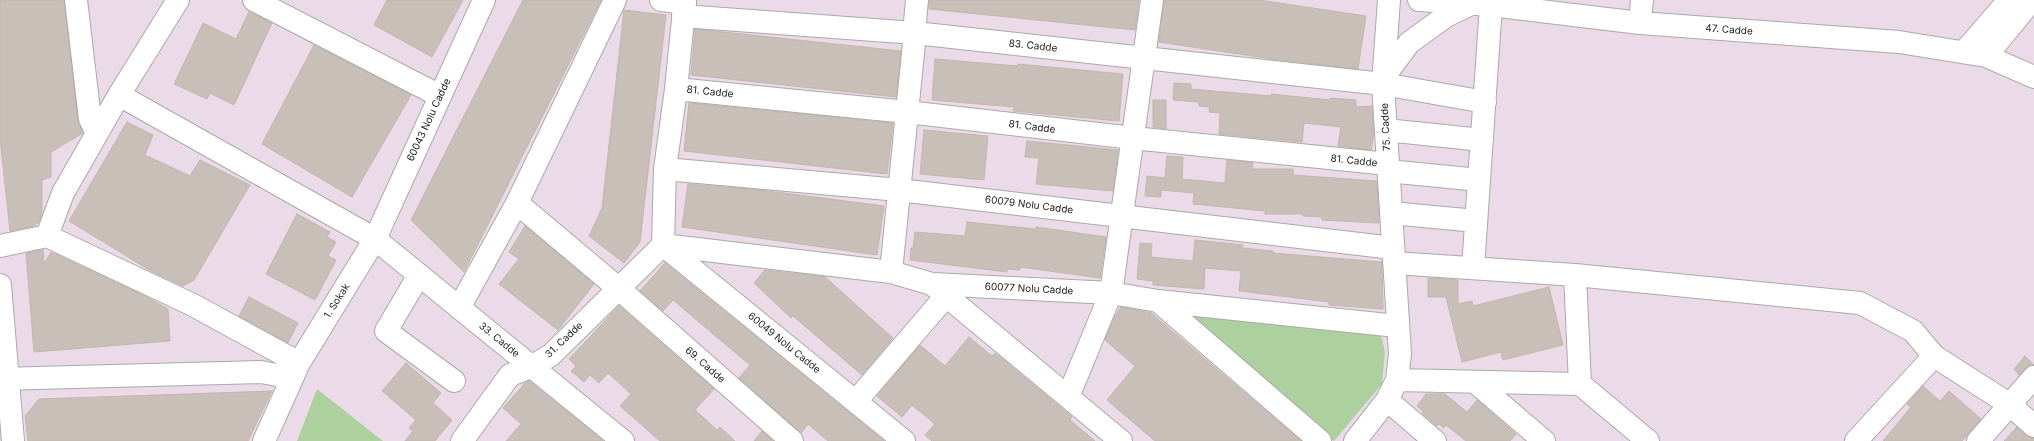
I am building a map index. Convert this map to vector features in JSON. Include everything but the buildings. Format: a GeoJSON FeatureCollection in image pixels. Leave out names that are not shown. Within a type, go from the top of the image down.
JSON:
{"type":"FeatureCollection","features":[{"type":"Feature","properties":{"kind":"street"},"geometry":{"type":"LineString","coordinates":[[76,0],[90,120],[97,134]]}},
{"type":"Feature","properties":{"kind":"street"},"geometry":{"type":"LineString","coordinates":[[47,236],[63,193],[119,95],[178,0]]}},
{"type":"Feature","properties":{"kind":"street"},"geometry":{"type":"LineString","coordinates":[[254,0],[440,96]]}},
{"type":"Feature","properties":{"kind":"street","name":"60043 Nolu Cadde"},"geometry":{"type":"LineString","coordinates":[[375,239],[484,0]]}},
{"type":"Feature","properties":{"kind":"street"},"geometry":{"type":"LineString","coordinates":[[459,308],[517,203],[615,0]]}},
{"type":"Feature","properties":{"kind":"street","name":"83. Cadde"},"geometry":{"type":"LineString","coordinates":[[661,0],[684,6],[915,33],[1145,58],[1383,81],[1485,102]]}},
{"type":"Feature","properties":{"kind":"street"},"geometry":{"type":"LineString","coordinates":[[891,272],[917,0]]}},
{"type":"Feature","properties":{"kind":"street"},"geometry":{"type":"LineString","coordinates":[[1068,397],[1111,293],[1152,0]]}},
{"type":"Feature","properties":{"kind":"street","name":"75. Cadde"},"geometry":{"type":"LineString","coordinates":[[1355,441],[1387,400],[1397,380],[1400,354],[1397,326],[1383,81],[1389,0]]}},
{"type":"Feature","properties":{"kind":"street","name":"47. Cadde"},"geometry":{"type":"LineString","coordinates":[[1419,0],[1481,5],[1640,23],[1899,42],[1986,56],[2034,77]]}},
{"type":"Feature","properties":{"kind":"street"},"geometry":{"type":"LineString","coordinates":[[1640,23],[1642,0]]}},
{"type":"Feature","properties":{"kind":"street"},"geometry":{"type":"LineString","coordinates":[[1964,52],[2009,0]]}},
{"type":"Feature","properties":{"kind":"street"},"geometry":{"type":"LineString","coordinates":[[1986,56],[2032,0]]}},
{"type":"Feature","properties":{"kind":"street"},"geometry":{"type":"LineString","coordinates":[[1383,81],[1409,43],[1446,16],[1481,5],[1485,102],[1473,268]]}},
{"type":"Feature","properties":{"kind":"street"},"geometry":{"type":"LineString","coordinates":[[663,245],[665,169],[676,89],[684,6]]}},
{"type":"Feature","properties":{"kind":"street","name":"81. Cadde"},"geometry":{"type":"LineString","coordinates":[[676,89],[906,112],[1479,180]]}},
{"type":"Feature","properties":{"kind":"street","name":"33. Cadde"},"geometry":{"type":"LineString","coordinates":[[119,95],[375,239],[622,441]]}},
{"type":"Feature","properties":{"kind":"street"},"geometry":{"type":"LineString","coordinates":[[1386,130],[1482,140]]}},
{"type":"Feature","properties":{"kind":"street","name":"60079 Nolu Cadde"},"geometry":{"type":"LineString","coordinates":[[665,169],[899,190],[1121,216],[1473,268],[1575,275],[1860,302],[1913,332],[1934,356],[2008,404],[2034,426]]}},
{"type":"Feature","properties":{"kind":"street","name":"69. Cadde"},"geometry":{"type":"LineString","coordinates":[[517,203],[618,288],[792,441]]}},
{"type":"Feature","properties":{"kind":"street"},"geometry":{"type":"LineString","coordinates":[[1391,213],[1476,221]]}},
{"type":"Feature","properties":{"kind":"street"},"geometry":{"type":"LineString","coordinates":[[0,246],[47,236],[193,305],[295,372]]}},
{"type":"Feature","properties":{"kind":"street","name":"1. Sokak"},"geometry":{"type":"LineString","coordinates":[[264,441],[295,372],[375,239]]}},
{"type":"Feature","properties":{"kind":"street","name":"60077 Nolu Cadde"},"geometry":{"type":"LineString","coordinates":[[663,245],[891,272],[939,290],[1111,293],[1158,301],[1397,326]]}},
{"type":"Feature","properties":{"kind":"street","name":"31. Cadde"},"geometry":{"type":"LineString","coordinates":[[462,441],[510,375],[531,367],[551,355],[663,245]]}},
{"type":"Feature","properties":{"kind":"street","name":"60049 Nolu Cadde"},"geometry":{"type":"LineString","coordinates":[[663,245],[904,441]]}},
{"type":"Feature","properties":{"kind":"street"},"geometry":{"type":"LineString","coordinates":[[419,275],[386,331],[454,381]]}},
{"type":"Feature","properties":{"kind":"street"},"geometry":{"type":"LineString","coordinates":[[1575,275],[1580,384]]}},
{"type":"Feature","properties":{"kind":"street"},"geometry":{"type":"LineString","coordinates":[[0,285],[4,379],[13,441]]}},
{"type":"Feature","properties":{"kind":"street"},"geometry":{"type":"LineString","coordinates":[[856,402],[939,290],[1121,441]]}},
{"type":"Feature","properties":{"kind":"street"},"geometry":{"type":"LineString","coordinates":[[1158,301],[1320,441]]}},
{"type":"Feature","properties":{"kind":"street"},"geometry":{"type":"LineString","coordinates":[[1856,441],[1934,356]]}},
{"type":"Feature","properties":{"kind":"street"},"geometry":{"type":"LineString","coordinates":[[4,379],[261,372],[276,375],[295,372]]}},
{"type":"Feature","properties":{"kind":"street"},"geometry":{"type":"LineString","coordinates":[[1978,441],[2008,404],[2034,377]]}},
{"type":"Feature","properties":{"kind":"street"},"geometry":{"type":"LineString","coordinates":[[1397,380],[1580,384],[1648,441]]}},
{"type":"Feature","properties":{"kind":"street"},"geometry":{"type":"LineString","coordinates":[[1475,382],[1544,441]]}},
{"type":"Feature","properties":{"kind":"street"},"geometry":{"type":"LineString","coordinates":[[1387,400],[1434,441]]}},
{"type":"Feature","properties":{"kind":"shaded area"},"geometry":{"type":"Polygon","coordinates":[[[0,0],[2034,0],[2034,441],[0,441],[0,0]]]}},
{"type":"Feature","properties":{"kind":"green space"},"geometry":{"type":"Polygon","coordinates":[[[1175,309],[1381,336],[1385,352],[1382,384],[1334,441],[1175,309]]]}},
{"type":"Feature","properties":{"kind":"green space"},"geometry":{"type":"Polygon","coordinates":[[[317,389],[383,441],[297,441],[317,389]]]}}]}
